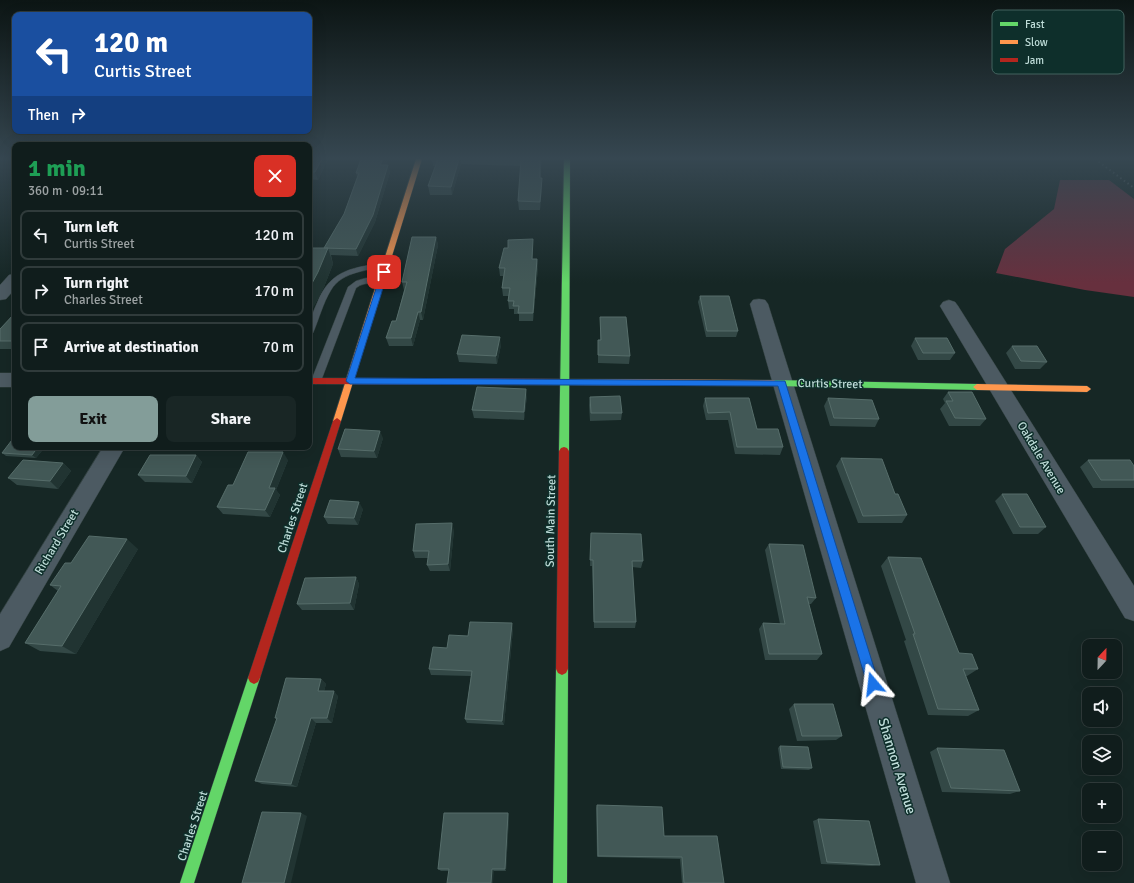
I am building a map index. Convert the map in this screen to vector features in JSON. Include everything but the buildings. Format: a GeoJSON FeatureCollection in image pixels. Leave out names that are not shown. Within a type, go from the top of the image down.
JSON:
{"type":"FeatureCollection","features":[{"type":"Feature","properties":{"kind":"street","name":"Charles Street"},"geometry":{"type":"LineString","coordinates":[[187,883],[350,381],[406,200]]}},
{"type":"Feature","properties":{"kind":"street","name":"South Main Street"},"geometry":{"type":"LineString","coordinates":[[560,883],[567,200]]}},
{"type":"Feature","properties":{"kind":"street"},"geometry":{"type":"LineString","coordinates":[[0,295],[12,282]]}},
{"type":"Feature","properties":{"kind":"street","name":"Shannon Avenue"},"geometry":{"type":"LineString","coordinates":[[759,304],[933,883]]}},
{"type":"Feature","properties":{"kind":"street","name":"Oakdale Avenue"},"geometry":{"type":"LineString","coordinates":[[949,306],[1134,609]]}},
{"type":"Feature","properties":{"kind":"street"},"geometry":{"type":"LineString","coordinates":[[0,380],[12,380]]}},
{"type":"Feature","properties":{"kind":"street","name":"Curtis Street"},"geometry":{"type":"LineString","coordinates":[[313,381],[782,383],[1087,389]]}},
{"type":"Feature","properties":{"kind":"street","name":"Richard Street"},"geometry":{"type":"LineString","coordinates":[[0,638],[112,450]]}},
{"type":"Feature","properties":{"kind":"lane"},"geometry":{"type":"LineString","coordinates":[[312,326],[328,288],[335,280],[357,271],[387,264]]}},
{"type":"Feature","properties":{"kind":"lane"},"geometry":{"type":"LineString","coordinates":[[313,381],[352,287],[357,282],[364,280],[382,280]]}},
{"type":"Feature","properties":{"kind":"shaded area"},"geometry":{"type":"Polygon","coordinates":[[[1056,200],[1134,200],[1134,297],[1085,290],[996,273],[1005,249],[1054,209],[1056,200]]]}},
{"type":"Feature","properties":{"kind":"traffic: fast"},"geometry":{"type":"LineString","coordinates":[[564,451],[567,200]]}},
{"type":"Feature","properties":{"kind":"traffic: fast"},"geometry":{"type":"LineString","coordinates":[[774,383],[977,387]]}},
{"type":"Feature","properties":{"kind":"traffic: fast"},"geometry":{"type":"LineString","coordinates":[[560,883],[562,669]]}},
{"type":"Feature","properties":{"kind":"traffic: fast"},"geometry":{"type":"LineString","coordinates":[[187,883],[254,678]]}},
{"type":"Feature","properties":{"kind":"traffic: slow"},"geometry":{"type":"LineString","coordinates":[[337,421],[406,200]]}},
{"type":"Feature","properties":{"kind":"traffic: slow"},"geometry":{"type":"LineString","coordinates":[[567,382],[774,383]]}},
{"type":"Feature","properties":{"kind":"traffic: slow"},"geometry":{"type":"LineString","coordinates":[[977,387],[1087,389]]}},
{"type":"Feature","properties":{"kind":"traffic: jam"},"geometry":{"type":"LineString","coordinates":[[312,381],[567,382]]}},
{"type":"Feature","properties":{"kind":"traffic: jam"},"geometry":{"type":"LineString","coordinates":[[254,678],[337,421]]}},
{"type":"Feature","properties":{"kind":"traffic: jam"},"geometry":{"type":"LineString","coordinates":[[562,669],[564,451]]}},
{"type":"Feature","properties":{"kind":"route"},"geometry":{"type":"LineString","coordinates":[[384,272],[350,381],[782,383],[873,684]]}}]}
